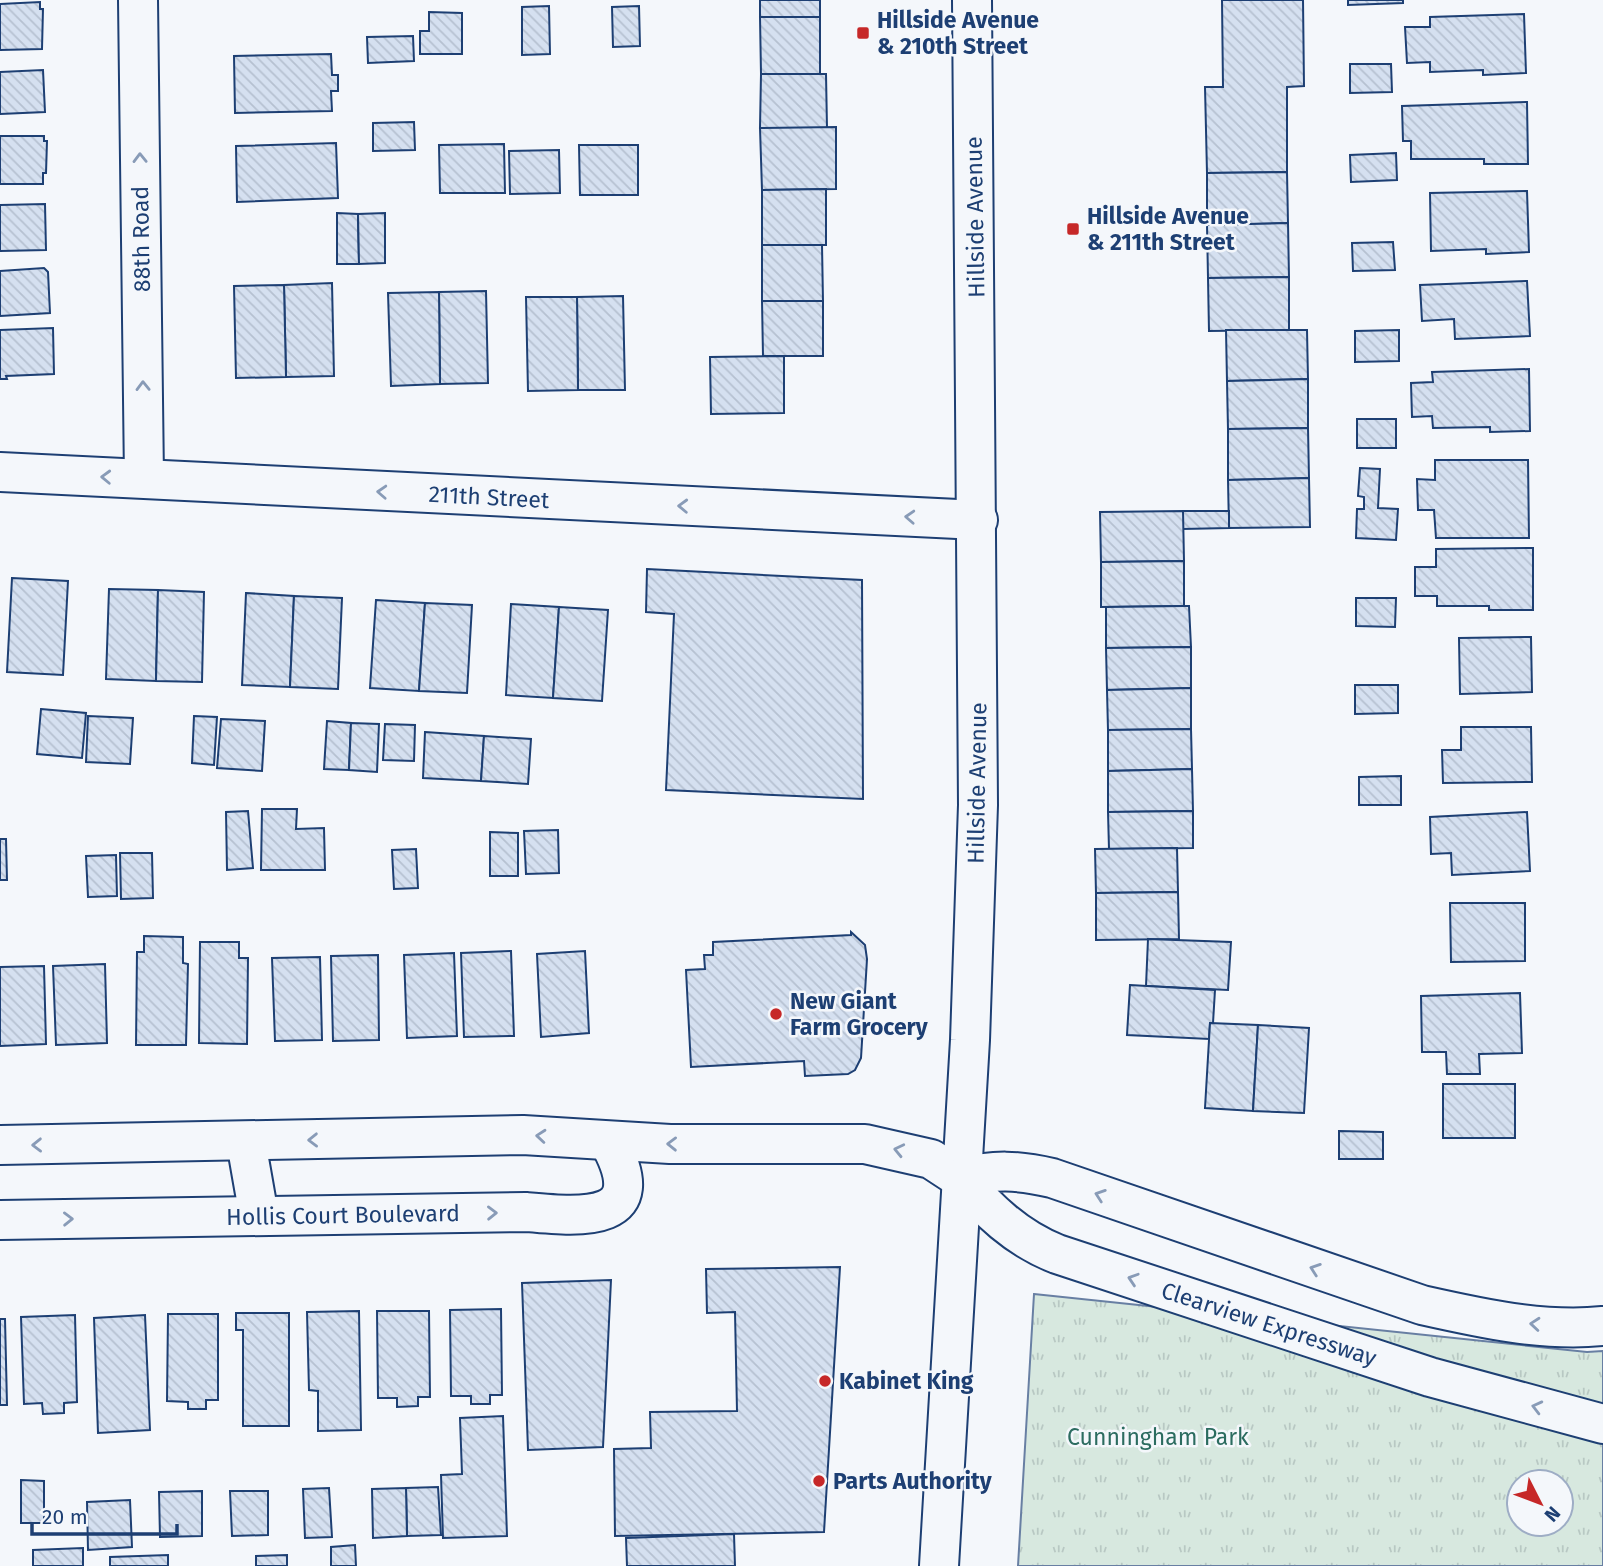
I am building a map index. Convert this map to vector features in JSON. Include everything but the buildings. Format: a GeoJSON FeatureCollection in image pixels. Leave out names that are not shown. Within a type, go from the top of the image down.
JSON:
{"type":"FeatureCollection","features":[{"type":"Feature","properties":{"kind":"main road","name":"88th Road"},"geometry":{"type":"LineString","coordinates":[[138,0],[144,478]]}},
{"type":"Feature","properties":{"kind":"main road","name":"Hillside Avenue"},"geometry":{"type":"LineString","coordinates":[[939,1566],[970,1040],[978,817],[978,520],[972,0]]}},
{"type":"Feature","properties":{"kind":"main road","name":"211th Street"},"geometry":{"type":"LineString","coordinates":[[0,472],[978,520]]}},
{"type":"Feature","properties":{"kind":"main road"},"geometry":{"type":"LineString","coordinates":[[0,1145],[523,1135],[609,1142],[864,1144],[931,1159],[960,1178],[991,1170],[1020,1170],[1058,1180],[1422,1305],[1482,1318],[1536,1325],[1603,1326]]}},
{"type":"Feature","properties":{"kind":"main road"},"geometry":{"type":"LineString","coordinates":[[246,1142],[259,1216]]}},
{"type":"Feature","properties":{"kind":"main road","name":"Hollis Court Boulevard"},"geometry":{"type":"LineString","coordinates":[[0,1220],[526,1212],[595,1215],[608,1209],[620,1197],[624,1185],[621,1164],[609,1142]]}},
{"type":"Feature","properties":{"kind":"main road","name":"Clearview Expressway"},"geometry":{"type":"LineString","coordinates":[[960,1178],[987,1209],[1015,1233],[1057,1254],[1430,1377],[1603,1424]]}},
{"type":"Feature","properties":{"kind":"green space","name":"Cunningham Park"},"geometry":{"type":"Polygon","coordinates":[[[1034,1294],[1587,1352],[1603,1351],[1603,1566],[1018,1566],[1034,1294]]]}},
{"type":"Feature","properties":{"kind":"place","name":"Hillside Avenue & 210th Street"},"geometry":{"type":"Point","coordinates":[863,33]}},
{"type":"Feature","properties":{"kind":"place","name":"Hillside Avenue & 211th Street"},"geometry":{"type":"Point","coordinates":[1073,229]}},
{"type":"Feature","properties":{"kind":"place","name":"New Giant Farm Grocery"},"geometry":{"type":"Point","coordinates":[776,1014]}},
{"type":"Feature","properties":{"kind":"place","name":"Kabinet King"},"geometry":{"type":"Point","coordinates":[825,1381]}},
{"type":"Feature","properties":{"kind":"place","name":"Parts Authority"},"geometry":{"type":"Point","coordinates":[819,1481]}}]}
